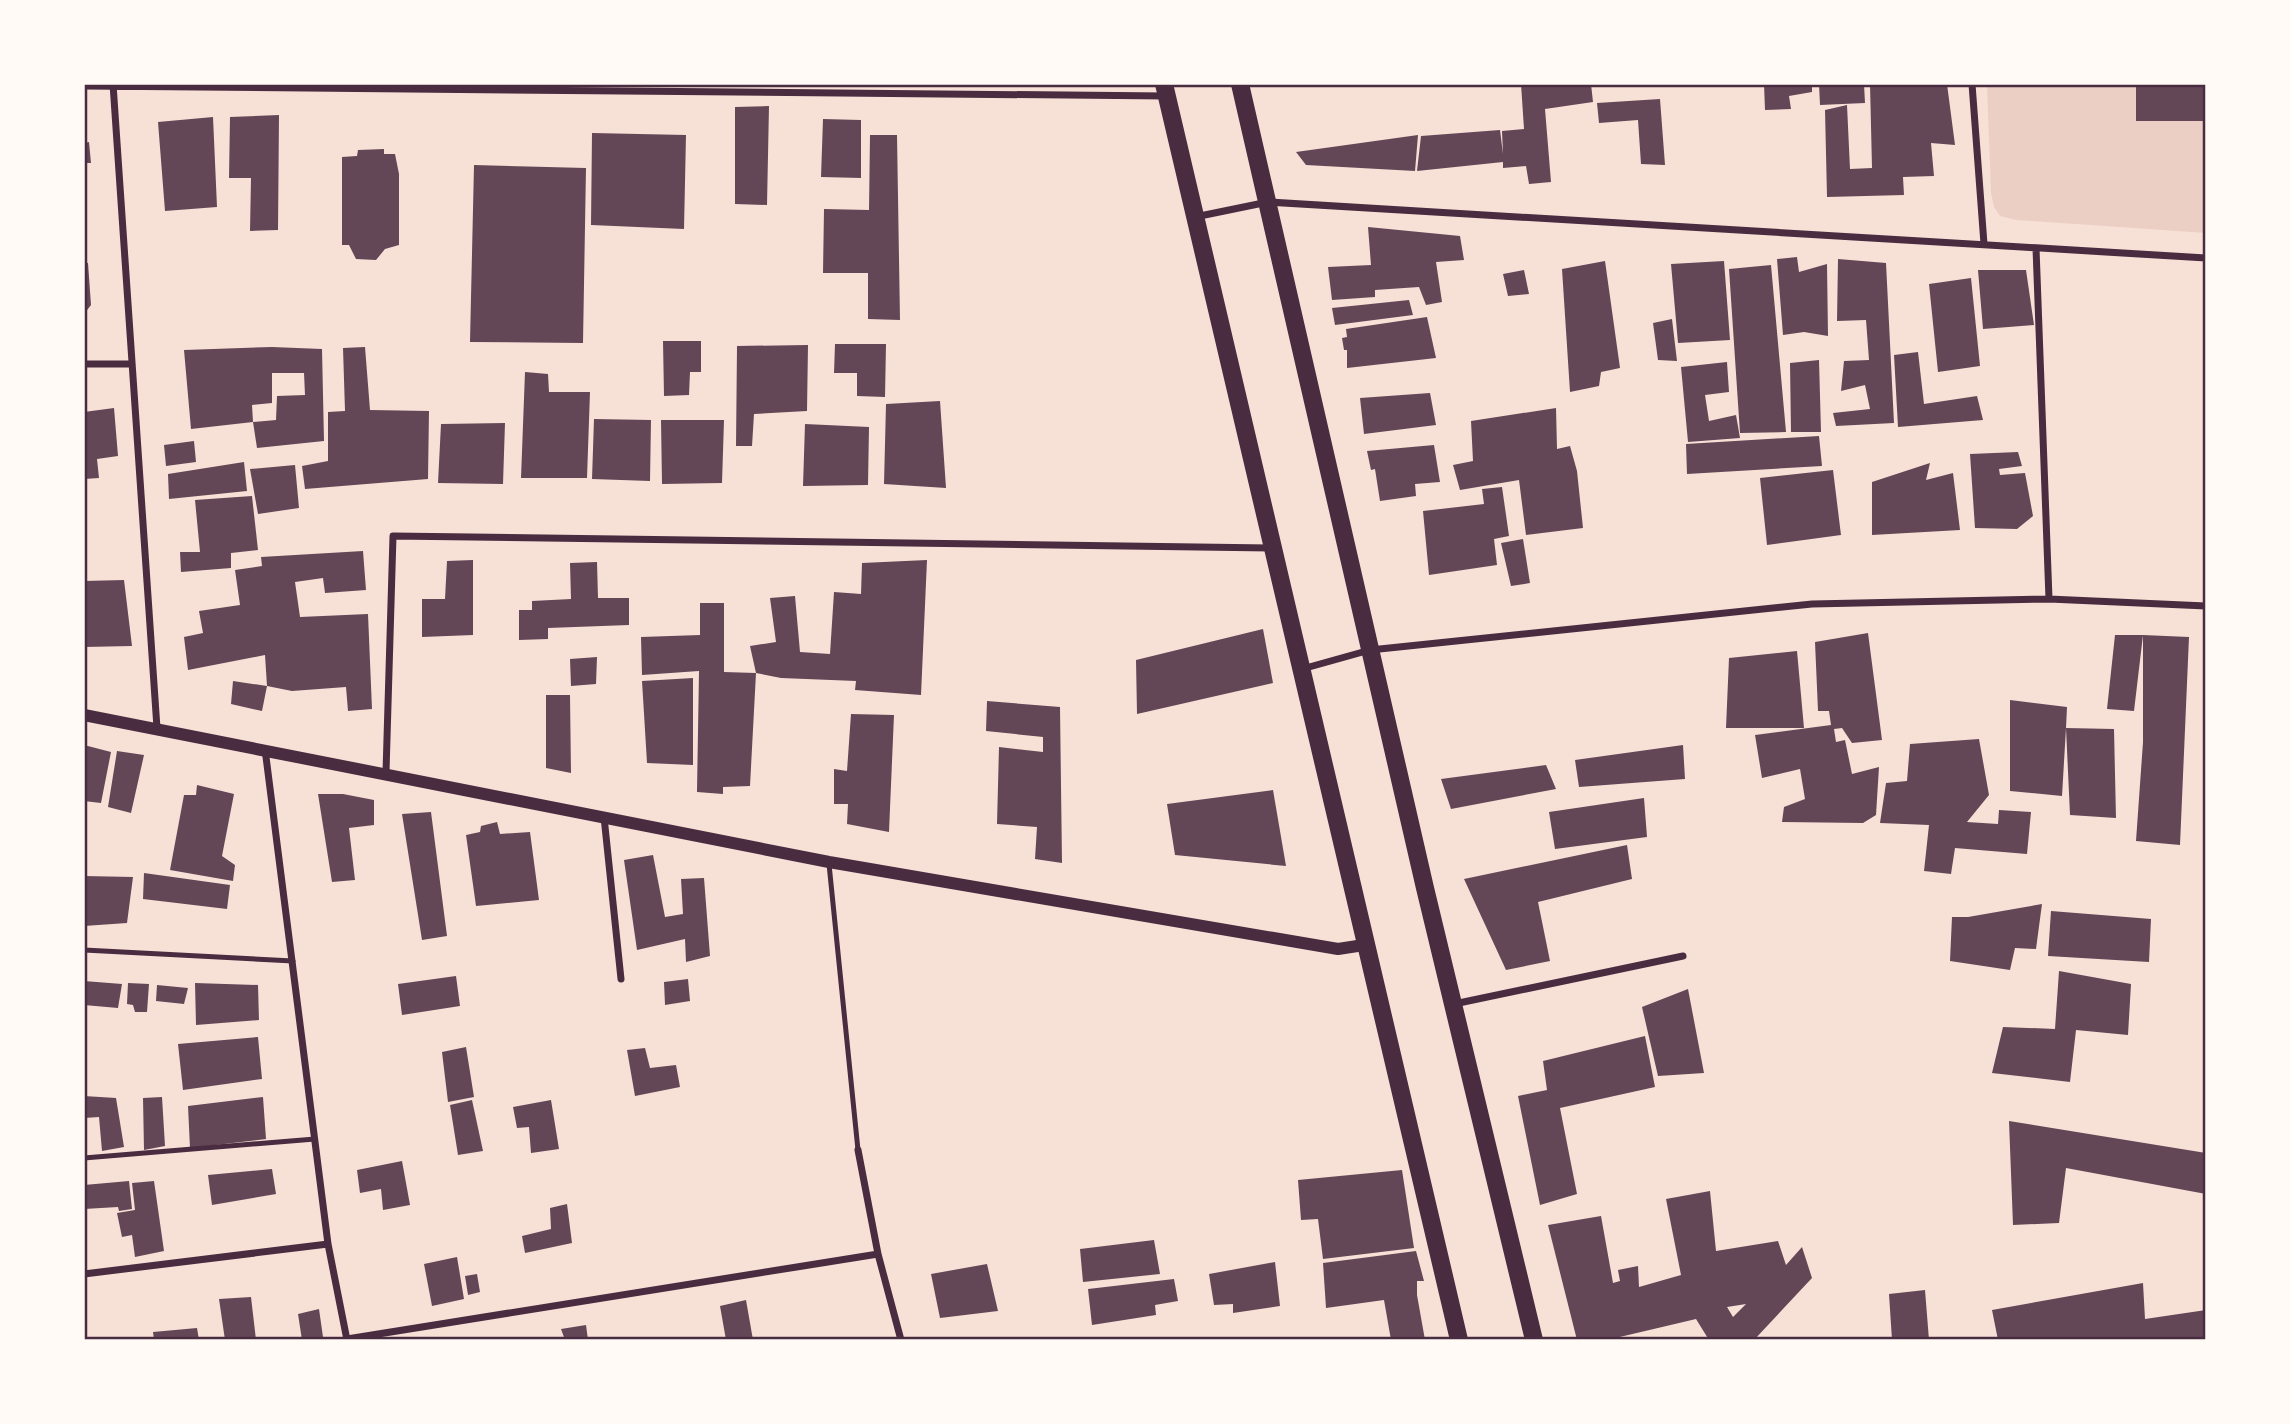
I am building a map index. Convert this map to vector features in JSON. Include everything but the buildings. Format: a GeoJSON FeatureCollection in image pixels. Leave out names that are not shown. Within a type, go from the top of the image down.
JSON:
{"type":"FeatureCollection","features":[{"type":"Feature","properties":{"kind":"main road"},"geometry":{"type":"LineString","coordinates":[[1240,84],[1370,650],[1534,1340]]}},
{"type":"Feature","properties":{"kind":"main road"},"geometry":{"type":"LineString","coordinates":[[1165,90],[1459,1340]]}},
{"type":"Feature","properties":{"kind":"street"},"geometry":{"type":"LineString","coordinates":[[1972,84],[1984,244]]}},
{"type":"Feature","properties":{"kind":"street"},"geometry":{"type":"LineString","coordinates":[[113,85],[157,728]]}},
{"type":"Feature","properties":{"kind":"street"},"geometry":{"type":"LineString","coordinates":[[84,86],[1165,90]]}},
{"type":"Feature","properties":{"kind":"street"},"geometry":{"type":"LineString","coordinates":[[1195,217],[1268,202],[2206,258]]}},
{"type":"Feature","properties":{"kind":"street"},"geometry":{"type":"LineString","coordinates":[[2036,248],[2049,599]]}},
{"type":"Feature","properties":{"kind":"street"},"geometry":{"type":"LineString","coordinates":[[84,364],[132,364]]}},
{"type":"Feature","properties":{"kind":"street"},"geometry":{"type":"LineString","coordinates":[[386,772],[393,536],[1271,548]]}},
{"type":"Feature","properties":{"kind":"street"},"geometry":{"type":"LineString","coordinates":[[1300,670],[1370,650],[1812,604],[2049,599],[2206,606]]}},
{"type":"Feature","properties":{"kind":"street"},"geometry":{"type":"LineString","coordinates":[[84,715],[386,772],[829,862],[1338,949],[1364,945]]}},
{"type":"Feature","properties":{"kind":"street"},"geometry":{"type":"LineString","coordinates":[[265,750],[328,1244],[347,1339],[878,1254]]}},
{"type":"Feature","properties":{"kind":"street"},"geometry":{"type":"LineString","coordinates":[[604,816],[621,979]]}},
{"type":"Feature","properties":{"kind":"street"},"geometry":{"type":"LineString","coordinates":[[1453,1004],[1683,956]]}},
{"type":"Feature","properties":{"kind":"street"},"geometry":{"type":"LineString","coordinates":[[858,1150],[878,1254],[901,1340]]}},
{"type":"Feature","properties":{"kind":"street"},"geometry":{"type":"LineString","coordinates":[[84,1274],[328,1244]]}},
{"type":"Feature","properties":{"kind":"lane"},"geometry":{"type":"LineString","coordinates":[[829,862],[858,1150]]}},
{"type":"Feature","properties":{"kind":"lane"},"geometry":{"type":"LineString","coordinates":[[84,950],[293,961]]}},
{"type":"Feature","properties":{"kind":"lane"},"geometry":{"type":"LineString","coordinates":[[84,1158],[315,1139]]}},
{"type":"Feature","properties":{"kind":"shaded area"},"geometry":{"type":"Polygon","coordinates":[[[1987,84],[2206,84],[2206,233],[2016,220],[2000,216],[1994,207],[1991,193],[1987,84]]]}}]}
